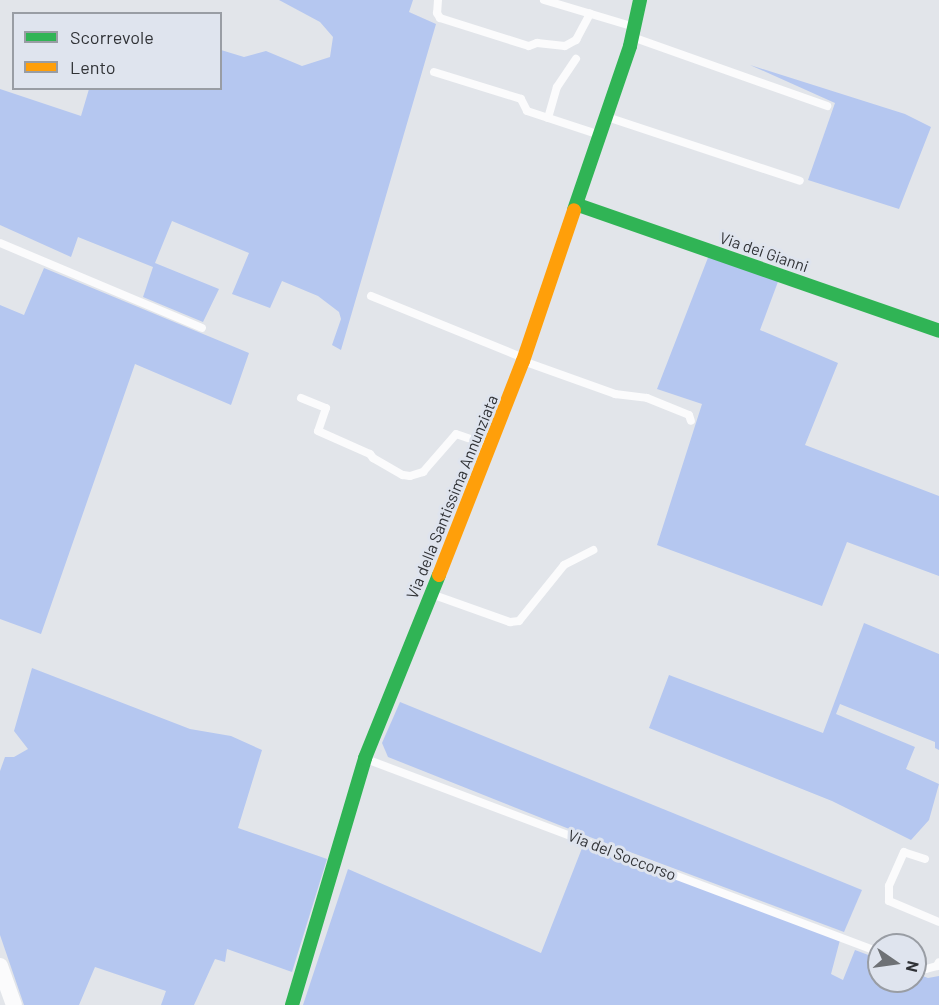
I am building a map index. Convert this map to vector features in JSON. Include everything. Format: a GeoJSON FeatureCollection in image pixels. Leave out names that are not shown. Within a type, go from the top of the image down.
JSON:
{"type":"FeatureCollection","features":[{"type":"Feature","properties":{"kind":"street","name":"Via della Santissima Annunziata"},"geometry":{"type":"LineString","coordinates":[[292,1005],[365,758],[523,360],[578,205],[633,32],[640,0]]}},
{"type":"Feature","properties":{"kind":"street","name":"Via dei Gianni"},"geometry":{"type":"LineString","coordinates":[[578,205],[939,331]]}},
{"type":"Feature","properties":{"kind":"street"},"geometry":{"type":"LineString","coordinates":[[0,966],[14,1005]]}},
{"type":"Feature","properties":{"kind":"lane"},"geometry":{"type":"LineString","coordinates":[[438,0],[436,13],[440,18],[529,46],[537,43],[565,46],[576,40],[590,14]]}},
{"type":"Feature","properties":{"kind":"lane"},"geometry":{"type":"LineString","coordinates":[[544,0],[590,14],[827,106]]}},
{"type":"Feature","properties":{"kind":"lane"},"geometry":{"type":"LineString","coordinates":[[548,118],[557,87],[576,59]]}},
{"type":"Feature","properties":{"kind":"lane"},"geometry":{"type":"LineString","coordinates":[[434,72],[521,99],[527,111],[600,135]]}},
{"type":"Feature","properties":{"kind":"lane"},"geometry":{"type":"LineString","coordinates":[[606,117],[800,181]]}},
{"type":"Feature","properties":{"kind":"lane"},"geometry":{"type":"LineString","coordinates":[[0,243],[202,328]]}},
{"type":"Feature","properties":{"kind":"lane"},"geometry":{"type":"LineString","coordinates":[[371,296],[523,360],[615,394],[647,398],[689,415],[691,421]]}},
{"type":"Feature","properties":{"kind":"lane"},"geometry":{"type":"LineString","coordinates":[[301,398],[326,408],[318,431],[370,454],[373,459],[403,475],[410,476],[423,472],[456,434],[490,445]]}},
{"type":"Feature","properties":{"kind":"lane"},"geometry":{"type":"LineString","coordinates":[[431,594],[510,622],[519,621],[564,565],[594,550]]}},
{"type":"Feature","properties":{"kind":"lane","name":"Via del Soccorso"},"geometry":{"type":"LineString","coordinates":[[365,758],[867,947]]}},
{"type":"Feature","properties":{"kind":"lane"},"geometry":{"type":"LineString","coordinates":[[926,859],[904,852],[890,886],[889,901],[939,922]]}},
{"type":"Feature","properties":{"kind":"shaded area"},"geometry":{"type":"Polygon","coordinates":[[[279,0],[413,0],[409,12],[436,24],[341,350],[332,345],[341,319],[339,312],[318,296],[282,281],[270,308],[232,294],[249,253],[172,221],[155,263],[219,289],[203,322],[143,297],[153,267],[78,237],[71,257],[0,225],[0,89],[81,116],[89,90],[222,90],[222,50],[244,57],[266,51],[302,66],[330,57],[333,37],[320,22],[279,0]]]}},
{"type":"Feature","properties":{"kind":"shaded area"},"geometry":{"type":"Polygon","coordinates":[[[750,65],[905,114],[931,127],[899,209],[808,180],[835,103],[750,65]]]}},
{"type":"Feature","properties":{"kind":"shaded area"},"geometry":{"type":"Polygon","coordinates":[[[709,255],[779,279],[760,330],[838,363],[805,445],[939,496],[939,576],[847,542],[822,606],[657,545],[702,404],[657,389],[709,255]]]}},
{"type":"Feature","properties":{"kind":"shaded area"},"geometry":{"type":"Polygon","coordinates":[[[44,268],[249,353],[231,405],[135,364],[41,634],[0,619],[0,305],[24,315],[44,268]]]}},
{"type":"Feature","properties":{"kind":"shaded area"},"geometry":{"type":"Polygon","coordinates":[[[864,623],[939,654],[939,750],[935,748],[935,742],[840,704],[836,714],[915,747],[906,769],[939,784],[929,820],[911,840],[832,801],[649,728],[669,675],[823,733],[864,623]]]}},
{"type":"Feature","properties":{"kind":"shaded area"},"geometry":{"type":"Polygon","coordinates":[[[32,668],[190,729],[231,736],[262,750],[238,828],[327,859],[292,972],[227,949],[225,962],[215,959],[194,1005],[161,1005],[166,991],[95,967],[79,1005],[24,1005],[0,935],[0,771],[5,757],[14,757],[28,749],[14,731],[32,668]]]}},
{"type":"Feature","properties":{"kind":"shaded area"},"geometry":{"type":"Polygon","coordinates":[[[400,702],[862,890],[844,932],[587,836],[388,757],[382,743],[400,702]]]}},
{"type":"Feature","properties":{"kind":"shaded area"},"geometry":{"type":"Polygon","coordinates":[[[584,843],[840,940],[831,974],[843,980],[855,950],[867,954],[867,993],[927,993],[927,978],[939,976],[939,1005],[303,1005],[348,869],[541,953],[584,843]]]}},
{"type":"Feature","properties":{"kind":"traffic: fast"},"geometry":{"type":"LineString","coordinates":[[574,210],[630,46],[640,0]]}},
{"type":"Feature","properties":{"kind":"traffic: fast"},"geometry":{"type":"LineString","coordinates":[[578,205],[939,331]]}},
{"type":"Feature","properties":{"kind":"traffic: fast"},"geometry":{"type":"LineString","coordinates":[[292,1005],[365,758],[439,575]]}},
{"type":"Feature","properties":{"kind":"traffic: slow"},"geometry":{"type":"LineString","coordinates":[[439,575],[523,361],[574,210]]}}]}
